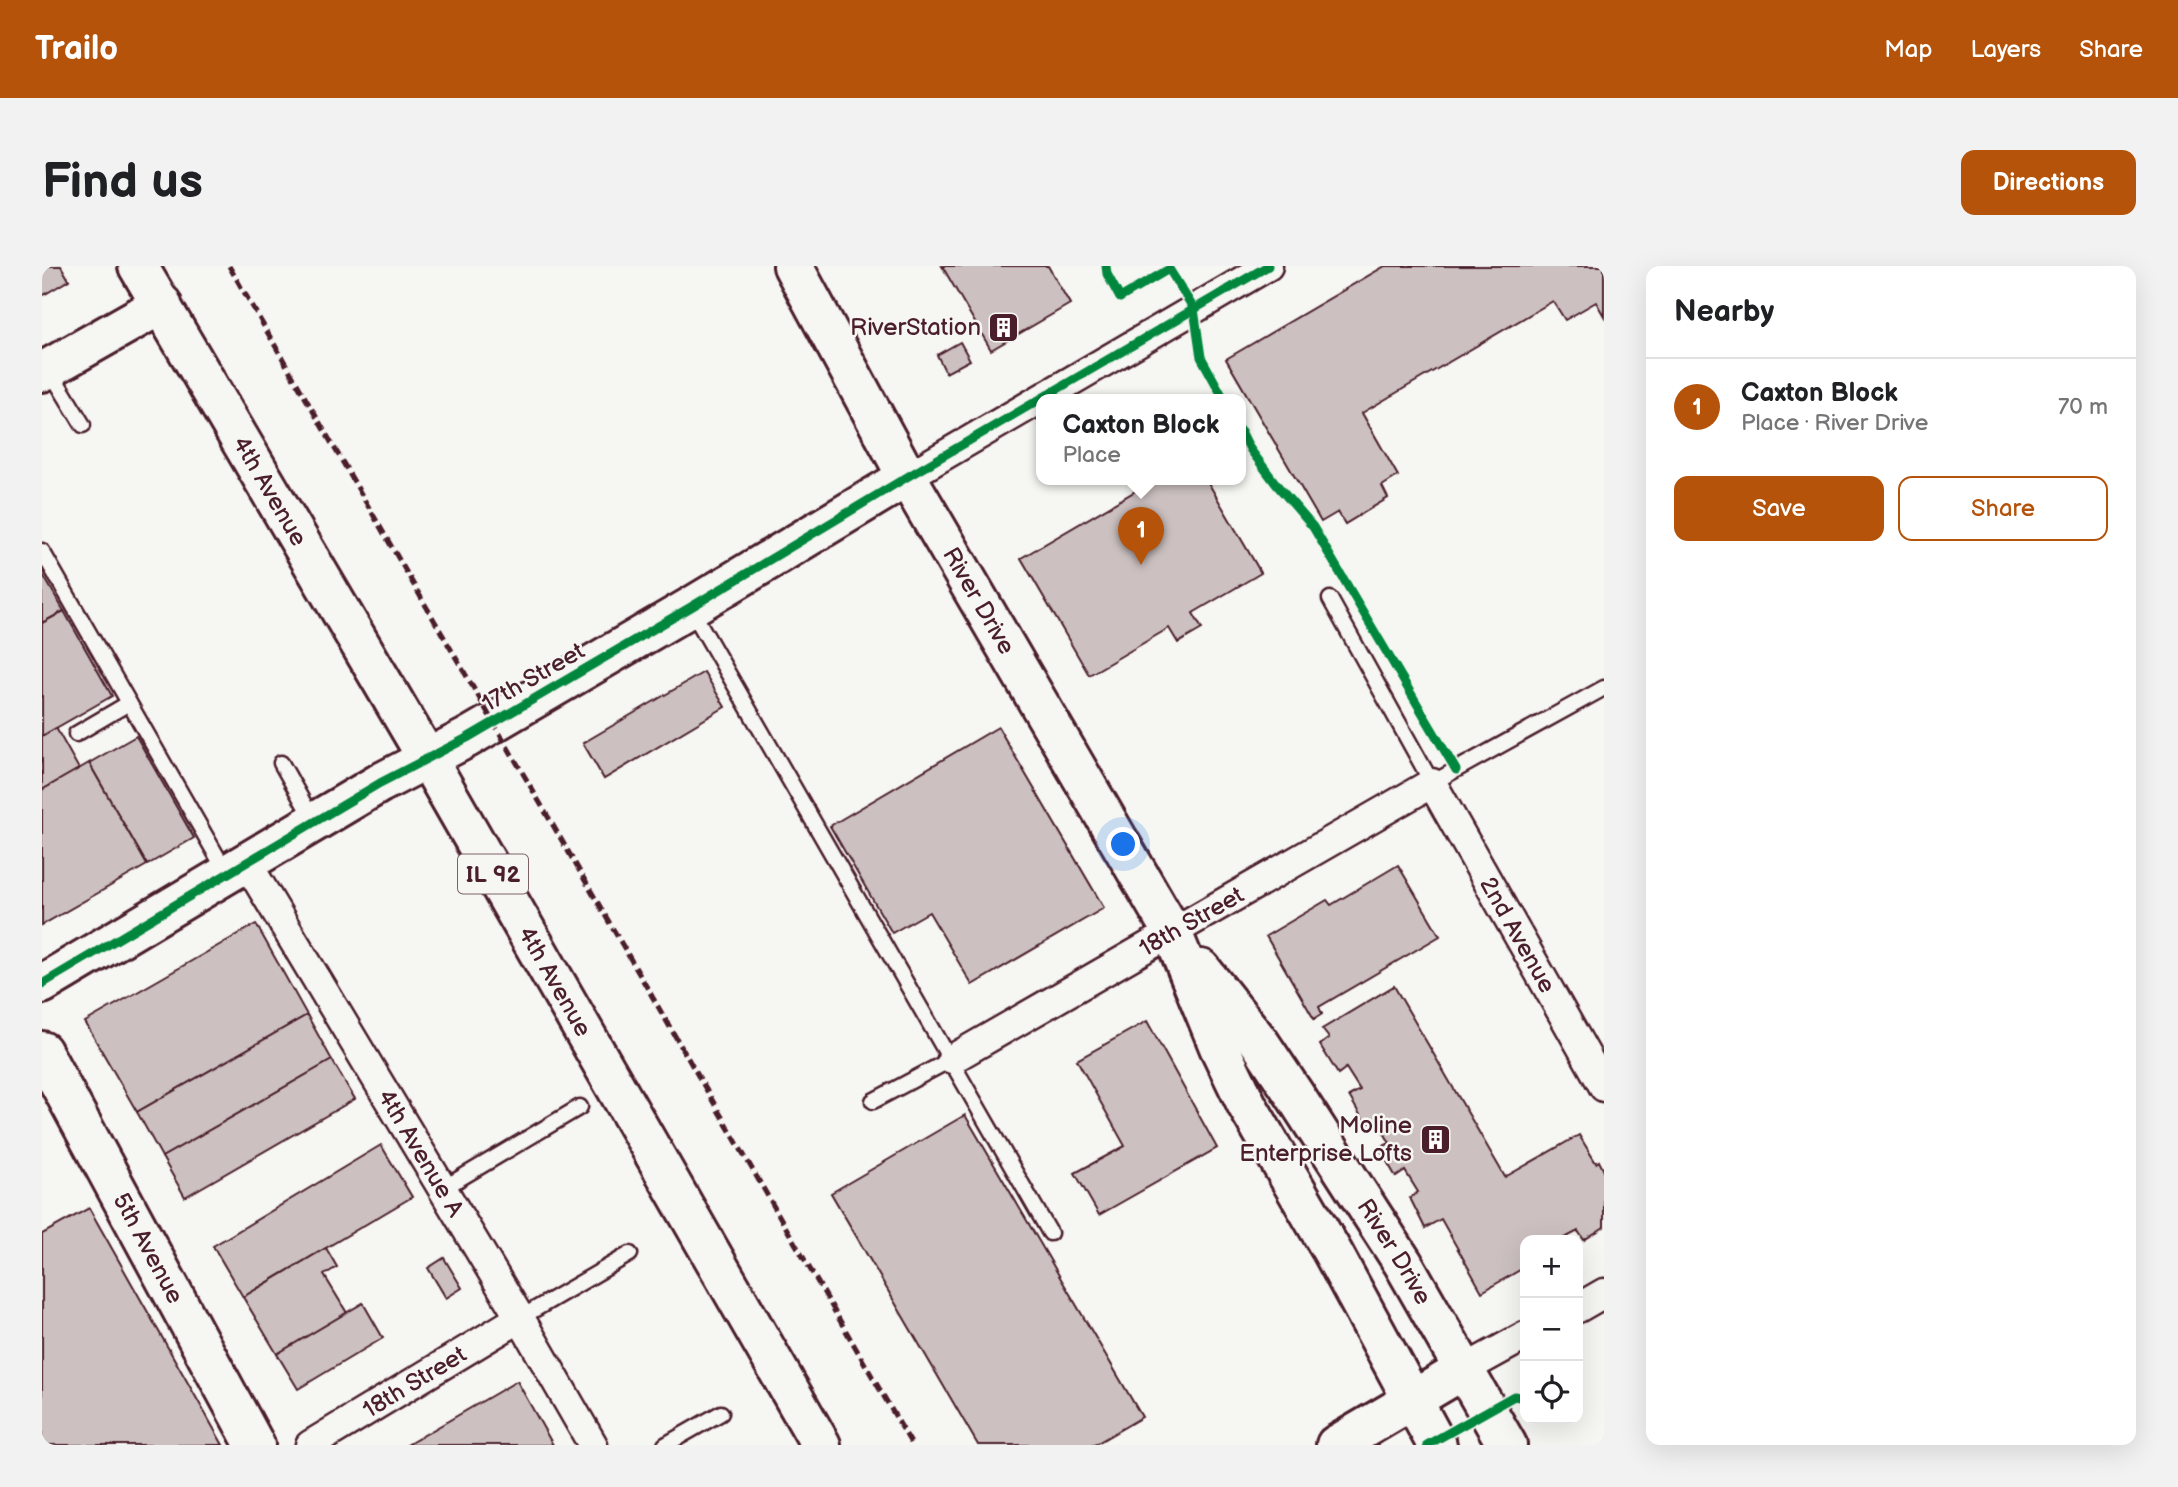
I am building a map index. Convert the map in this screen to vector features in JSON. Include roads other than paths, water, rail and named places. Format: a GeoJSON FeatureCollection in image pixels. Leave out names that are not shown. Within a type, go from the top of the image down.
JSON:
{"type":"FeatureCollection","features":[{"type":"Feature","properties":{"kind":"main road","name":"4th Avenue"},"geometry":{"type":"LineString","coordinates":[[138,266],[426,758],[821,1445]]}},
{"type":"Feature","properties":{"kind":"main road","name":"River Drive"},"geometry":{"type":"LineString","coordinates":[[793,266],[907,478],[1171,932],[1219,1047],[1247,1105],[1333,1253],[1437,1445]]}},
{"type":"Feature","properties":{"kind":"main road"},"geometry":{"type":"LineString","coordinates":[[46,370],[162,304]]}},
{"type":"Feature","properties":{"kind":"main road","name":"17th Street"},"geometry":{"type":"LineString","coordinates":[[42,984],[314,822],[426,758],[467,738],[907,478]]}},
{"type":"Feature","properties":{"kind":"main road","name":"River Drive"},"geometry":{"type":"LineString","coordinates":[[1171,932],[1259,1043],[1294,1094],[1403,1264],[1507,1445]]}},
{"type":"Feature","properties":{"kind":"main road","name":"5th Avenue"},"geometry":{"type":"LineString","coordinates":[[42,1051],[255,1445]]}},
{"type":"Feature","properties":{"kind":"main road"},"geometry":{"type":"LineString","coordinates":[[1336,1445],[1465,1369]]}},
{"type":"Feature","properties":{"kind":"street","name":"17th Street"},"geometry":{"type":"LineString","coordinates":[[1050,394],[1268,266]]}},
{"type":"Feature","properties":{"kind":"street","name":"17th Street"},"geometry":{"type":"LineString","coordinates":[[907,478],[1036,402]]}},
{"type":"Feature","properties":{"kind":"street","name":"18th Street"},"geometry":{"type":"LineString","coordinates":[[952,1059],[1432,783]]}},
{"type":"Feature","properties":{"kind":"street","name":"2nd Avenue"},"geometry":{"type":"LineString","coordinates":[[1432,783],[1604,1087]]}},
{"type":"Feature","properties":{"kind":"street","name":"4th Avenue A"},"geometry":{"type":"LineString","coordinates":[[237,868],[442,1189],[593,1445]]}},
{"type":"Feature","properties":{"kind":"street"},"geometry":{"type":"LineString","coordinates":[[1583,1305],[1604,1293]]}},
{"type":"Feature","properties":{"kind":"street","name":"18th Street"},"geometry":{"type":"LineString","coordinates":[[310,1445],[520,1318]]}},
{"type":"Feature","properties":{"kind":"street"},"geometry":{"type":"LineString","coordinates":[[1465,1369],[1520,1339]]}},
{"type":"Feature","properties":{"kind":"lane"},"geometry":{"type":"LineString","coordinates":[[46,370],[83,425]]}},
{"type":"Feature","properties":{"kind":"lane"},"geometry":{"type":"LineString","coordinates":[[42,551],[129,704],[237,868]]}},
{"type":"Feature","properties":{"kind":"lane"},"geometry":{"type":"LineString","coordinates":[[1330,598],[1432,783],[1604,688]]}},
{"type":"Feature","properties":{"kind":"lane"},"geometry":{"type":"LineString","coordinates":[[691,607],[1050,1233]]}},
{"type":"Feature","properties":{"kind":"lane"},"geometry":{"type":"LineString","coordinates":[[76,734],[129,704]]}},
{"type":"Feature","properties":{"kind":"lane"},"geometry":{"type":"LineString","coordinates":[[281,763],[314,822]]}},
{"type":"Feature","properties":{"kind":"lane"},"geometry":{"type":"LineString","coordinates":[[873,1101],[952,1059]]}},
{"type":"Feature","properties":{"kind":"lane"},"geometry":{"type":"LineString","coordinates":[[442,1189],[580,1107]]}},
{"type":"Feature","properties":{"kind":"lane"},"geometry":{"type":"LineString","coordinates":[[520,1318],[630,1254]]}},
{"type":"Feature","properties":{"kind":"lane"},"geometry":{"type":"LineString","coordinates":[[665,1445],[721,1413]]}},
{"type":"Feature","properties":{"kind":"railway"},"geometry":{"type":"LineString","coordinates":[[229,266],[912,1445]]}},
{"type":"Feature","properties":{"kind":"place","name":"RiverStation"},"geometry":{"type":"Point","coordinates":[1004,327]}},
{"type":"Feature","properties":{"kind":"place","name":"Caxton Block"},"geometry":{"type":"Point","coordinates":[1141,565]}},
{"type":"Feature","properties":{"kind":"place","name":"Moline Enterprise Lofts"},"geometry":{"type":"Point","coordinates":[1435,1139]}}]}
